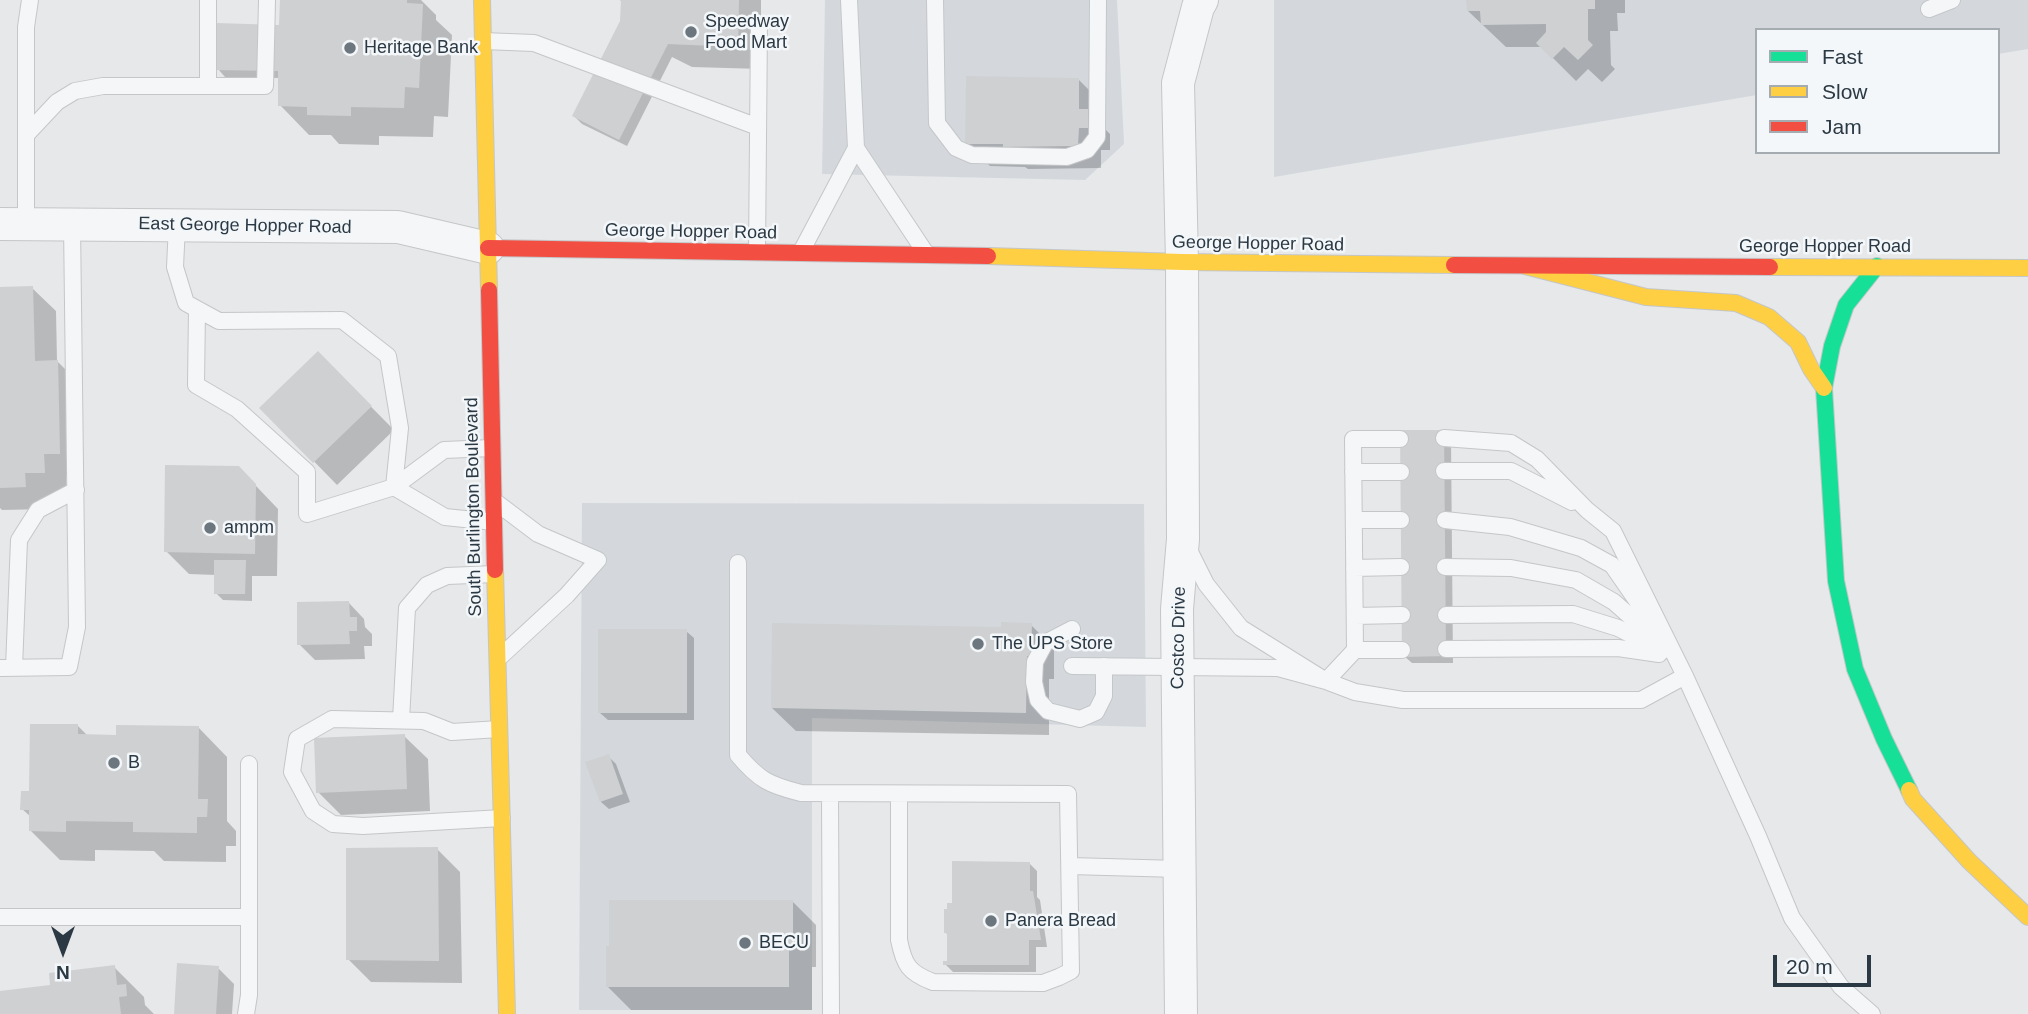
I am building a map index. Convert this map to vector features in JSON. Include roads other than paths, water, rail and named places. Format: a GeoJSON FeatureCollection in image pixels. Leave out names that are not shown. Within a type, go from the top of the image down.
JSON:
{"type":"FeatureCollection","features":[{"type":"Feature","properties":{"kind":"main road","name":"South Burlington Boulevard"},"geometry":{"type":"LineString","coordinates":[[482,0],[507,1014]]}},
{"type":"Feature","properties":{"kind":"main road","name":"George Hopper Road"},"geometry":{"type":"LineString","coordinates":[[488,248],[926,254],[1182,262],[2028,268]]}},
{"type":"Feature","properties":{"kind":"main road"},"geometry":{"type":"LineString","coordinates":[[1525,266],[1646,297],[1736,303],[1769,317],[1798,342],[1824,388]]}},
{"type":"Feature","properties":{"kind":"main road"},"geometry":{"type":"LineString","coordinates":[[1877,266],[1846,305],[1832,346],[1824,388],[1836,581],[1855,669],[1913,799],[1969,861],[2028,917]]}},
{"type":"Feature","properties":{"kind":"street","name":"Costco Drive"},"geometry":{"type":"LineString","coordinates":[[1181,1014],[1177,609],[1183,539],[1178,83],[1202,0]]}},
{"type":"Feature","properties":{"kind":"street","name":"East George Hopper Road"},"geometry":{"type":"LineString","coordinates":[[13,224],[398,228],[488,248]]}},
{"type":"Feature","properties":{"kind":"lane"},"geometry":{"type":"LineString","coordinates":[[13,224],[26,135],[26,27],[30,0]]}},
{"type":"Feature","properties":{"kind":"lane"},"geometry":{"type":"LineString","coordinates":[[208,0],[208,86]]}},
{"type":"Feature","properties":{"kind":"lane"},"geometry":{"type":"LineString","coordinates":[[26,135],[57,102],[75,91],[103,86],[265,86],[267,0]]}},
{"type":"Feature","properties":{"kind":"lane"},"geometry":{"type":"LineString","coordinates":[[801,253],[856,148],[849,0]]}},
{"type":"Feature","properties":{"kind":"lane"},"geometry":{"type":"LineString","coordinates":[[935,8],[937,123],[956,148],[971,155],[1067,157],[1087,150],[1097,137],[1098,0]]}},
{"type":"Feature","properties":{"kind":"lane"},"geometry":{"type":"LineString","coordinates":[[1929,9],[1952,0]]}},
{"type":"Feature","properties":{"kind":"lane"},"geometry":{"type":"LineString","coordinates":[[757,252],[759,24]]}},
{"type":"Feature","properties":{"kind":"lane"},"geometry":{"type":"LineString","coordinates":[[483,41],[534,43],[758,127]]}},
{"type":"Feature","properties":{"kind":"lane"},"geometry":{"type":"LineString","coordinates":[[856,148],[926,254]]}},
{"type":"Feature","properties":{"kind":"lane"},"geometry":{"type":"LineString","coordinates":[[72,224],[76,490],[77,627],[69,667],[7,668],[19,540],[38,510],[76,490]]}},
{"type":"Feature","properties":{"kind":"lane"},"geometry":{"type":"LineString","coordinates":[[177,225],[175,267],[186,303],[219,321],[342,320],[388,356],[400,428],[394,488]]}},
{"type":"Feature","properties":{"kind":"lane"},"geometry":{"type":"LineString","coordinates":[[197,309],[196,385],[237,409],[307,472],[307,514],[394,488],[443,450],[492,448]]}},
{"type":"Feature","properties":{"kind":"lane"},"geometry":{"type":"LineString","coordinates":[[1444,438],[1511,443],[1537,459],[1587,510],[1613,531],[1685,676],[1792,918],[1842,987],[1872,1014]]}},
{"type":"Feature","properties":{"kind":"lane"},"geometry":{"type":"LineString","coordinates":[[1326,681],[1355,650],[1353,439],[1400,439]]}},
{"type":"Feature","properties":{"kind":"lane"},"geometry":{"type":"LineString","coordinates":[[1444,471],[1511,471],[1587,510]]}},
{"type":"Feature","properties":{"kind":"lane"},"geometry":{"type":"LineString","coordinates":[[1353,472],[1401,472]]}},
{"type":"Feature","properties":{"kind":"lane"},"geometry":{"type":"LineString","coordinates":[[394,488],[445,517],[494,522]]}},
{"type":"Feature","properties":{"kind":"lane"},"geometry":{"type":"LineString","coordinates":[[493,499],[538,534],[598,560],[567,595],[497,660]]}},
{"type":"Feature","properties":{"kind":"lane"},"geometry":{"type":"LineString","coordinates":[[1354,520],[1401,520]]}},
{"type":"Feature","properties":{"kind":"lane"},"geometry":{"type":"LineString","coordinates":[[1445,520],[1510,527],[1581,548],[1612,565],[1675,657]]}},
{"type":"Feature","properties":{"kind":"lane"},"geometry":{"type":"LineString","coordinates":[[1183,539],[1206,584],[1241,628],[1326,681]]}},
{"type":"Feature","properties":{"kind":"lane"},"geometry":{"type":"LineString","coordinates":[[738,563],[738,755],[754,774],[776,787],[801,793],[1068,794],[1071,971],[1043,982],[933,982],[908,968],[899,940],[899,794]]}},
{"type":"Feature","properties":{"kind":"lane"},"geometry":{"type":"LineString","coordinates":[[1445,567],[1511,568],[1576,580],[1614,602],[1675,657]]}},
{"type":"Feature","properties":{"kind":"lane"},"geometry":{"type":"LineString","coordinates":[[1354,568],[1401,568]]}},
{"type":"Feature","properties":{"kind":"lane"},"geometry":{"type":"LineString","coordinates":[[401,720],[407,608],[427,585],[447,576],[495,574]]}},
{"type":"Feature","properties":{"kind":"lane"},"geometry":{"type":"LineString","coordinates":[[1446,615],[1573,614],[1618,628],[1675,657]]}},
{"type":"Feature","properties":{"kind":"lane"},"geometry":{"type":"LineString","coordinates":[[1355,616],[1402,615]]}},
{"type":"Feature","properties":{"kind":"lane"},"geometry":{"type":"LineString","coordinates":[[1072,629],[1045,643],[1035,662],[1034,682],[1038,700],[1048,710],[1080,719],[1096,712],[1104,696],[1104,666]]}},
{"type":"Feature","properties":{"kind":"lane"},"geometry":{"type":"LineString","coordinates":[[1446,649],[1618,648],[1675,657]]}},
{"type":"Feature","properties":{"kind":"lane"},"geometry":{"type":"LineString","coordinates":[[1355,650],[1402,650]]}},
{"type":"Feature","properties":{"kind":"lane"},"geometry":{"type":"LineString","coordinates":[[1072,666],[1278,668],[1355,692],[1403,700],[1641,700],[1685,676]]}},
{"type":"Feature","properties":{"kind":"lane"},"geometry":{"type":"LineString","coordinates":[[499,729],[452,732],[424,721],[332,719],[297,739],[292,772],[313,811],[333,824],[363,826],[502,818]]}},
{"type":"Feature","properties":{"kind":"lane"},"geometry":{"type":"LineString","coordinates":[[246,1014],[249,995],[249,764]]}},
{"type":"Feature","properties":{"kind":"lane"},"geometry":{"type":"LineString","coordinates":[[830,794],[831,1014]]}},
{"type":"Feature","properties":{"kind":"lane"},"geometry":{"type":"LineString","coordinates":[[1070,866],[1179,869]]}},
{"type":"Feature","properties":{"kind":"lane"},"geometry":{"type":"LineString","coordinates":[[0,917],[249,917]]}},
{"type":"Feature","properties":{"kind":"place","name":"Speedway Food Mart"},"geometry":{"type":"Point","coordinates":[691,32]}},
{"type":"Feature","properties":{"kind":"place","name":"Heritage Bank"},"geometry":{"type":"Point","coordinates":[350,48]}},
{"type":"Feature","properties":{"kind":"place","name":"ampm"},"geometry":{"type":"Point","coordinates":[210,528]}},
{"type":"Feature","properties":{"kind":"place","name":"The UPS Store"},"geometry":{"type":"Point","coordinates":[978,644]}},
{"type":"Feature","properties":{"kind":"place","name":"B"},"geometry":{"type":"Point","coordinates":[114,763]}},
{"type":"Feature","properties":{"kind":"place","name":"Panera Bread"},"geometry":{"type":"Point","coordinates":[991,921]}},
{"type":"Feature","properties":{"kind":"place","name":"BECU"},"geometry":{"type":"Point","coordinates":[745,943]}}]}
